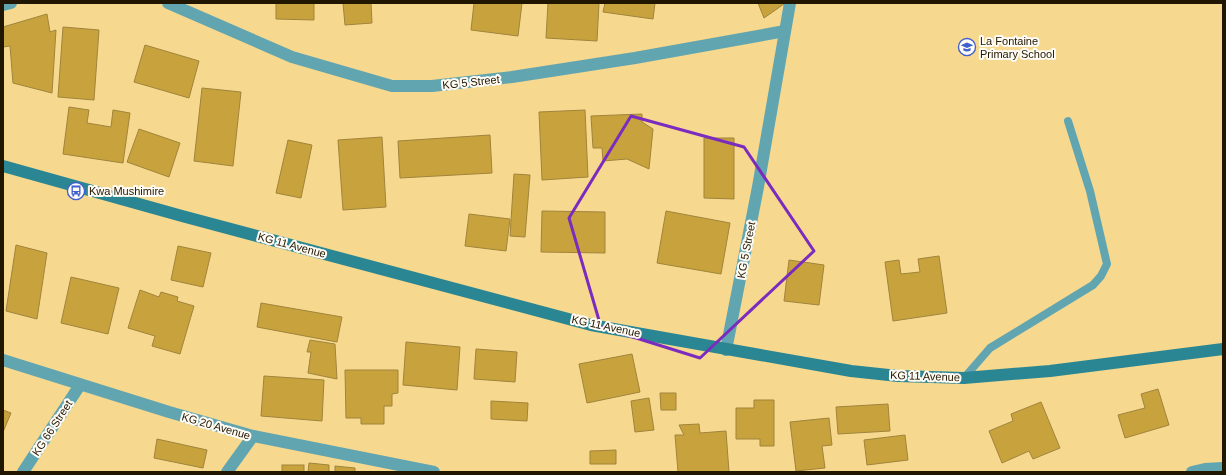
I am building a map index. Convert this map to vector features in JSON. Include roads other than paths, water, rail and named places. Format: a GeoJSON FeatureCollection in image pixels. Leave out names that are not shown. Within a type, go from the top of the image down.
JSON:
{"type":"FeatureCollection","features":[{"type":"Feature","properties":{"kind":"main road","name":"KG 11 Avenue"},"geometry":{"type":"LineString","coordinates":[[3,166],[182,216],[591,325],[851,371],[898,376],[964,378],[1050,371],[1223,349]]}},
{"type":"Feature","properties":{"kind":"street"},"geometry":{"type":"LineString","coordinates":[[3,5],[12,3]]}},
{"type":"Feature","properties":{"kind":"street","name":"KG 5 Street"},"geometry":{"type":"LineString","coordinates":[[168,3],[292,57],[392,86],[432,86],[512,77],[627,59],[785,31]]}},
{"type":"Feature","properties":{"kind":"street","name":"KG 5 Street"},"geometry":{"type":"LineString","coordinates":[[726,350],[758,187],[790,3]]}},
{"type":"Feature","properties":{"kind":"street","name":"KG 20 Avenue"},"geometry":{"type":"LineString","coordinates":[[3,360],[80,385],[253,436],[434,472]]}},
{"type":"Feature","properties":{"kind":"street","name":"KG 66 Street"},"geometry":{"type":"LineString","coordinates":[[23,472],[80,385]]}},
{"type":"Feature","properties":{"kind":"street"},"geometry":{"type":"LineString","coordinates":[[227,472],[253,436]]}},
{"type":"Feature","properties":{"kind":"street"},"geometry":{"type":"LineString","coordinates":[[1192,472],[1205,469],[1223,468]]}},
{"type":"Feature","properties":{"kind":"lane"},"geometry":{"type":"LineString","coordinates":[[964,378],[990,348],[1093,285],[1101,276],[1107,264],[1090,191],[1068,121]]}},
{"type":"Feature","properties":{"kind":"place","name":"La Fontaine Primary School"},"geometry":{"type":"Point","coordinates":[967,47]}},
{"type":"Feature","properties":{"kind":"place","name":"Kwa Mushimire"},"geometry":{"type":"Point","coordinates":[76,191]}}]}
